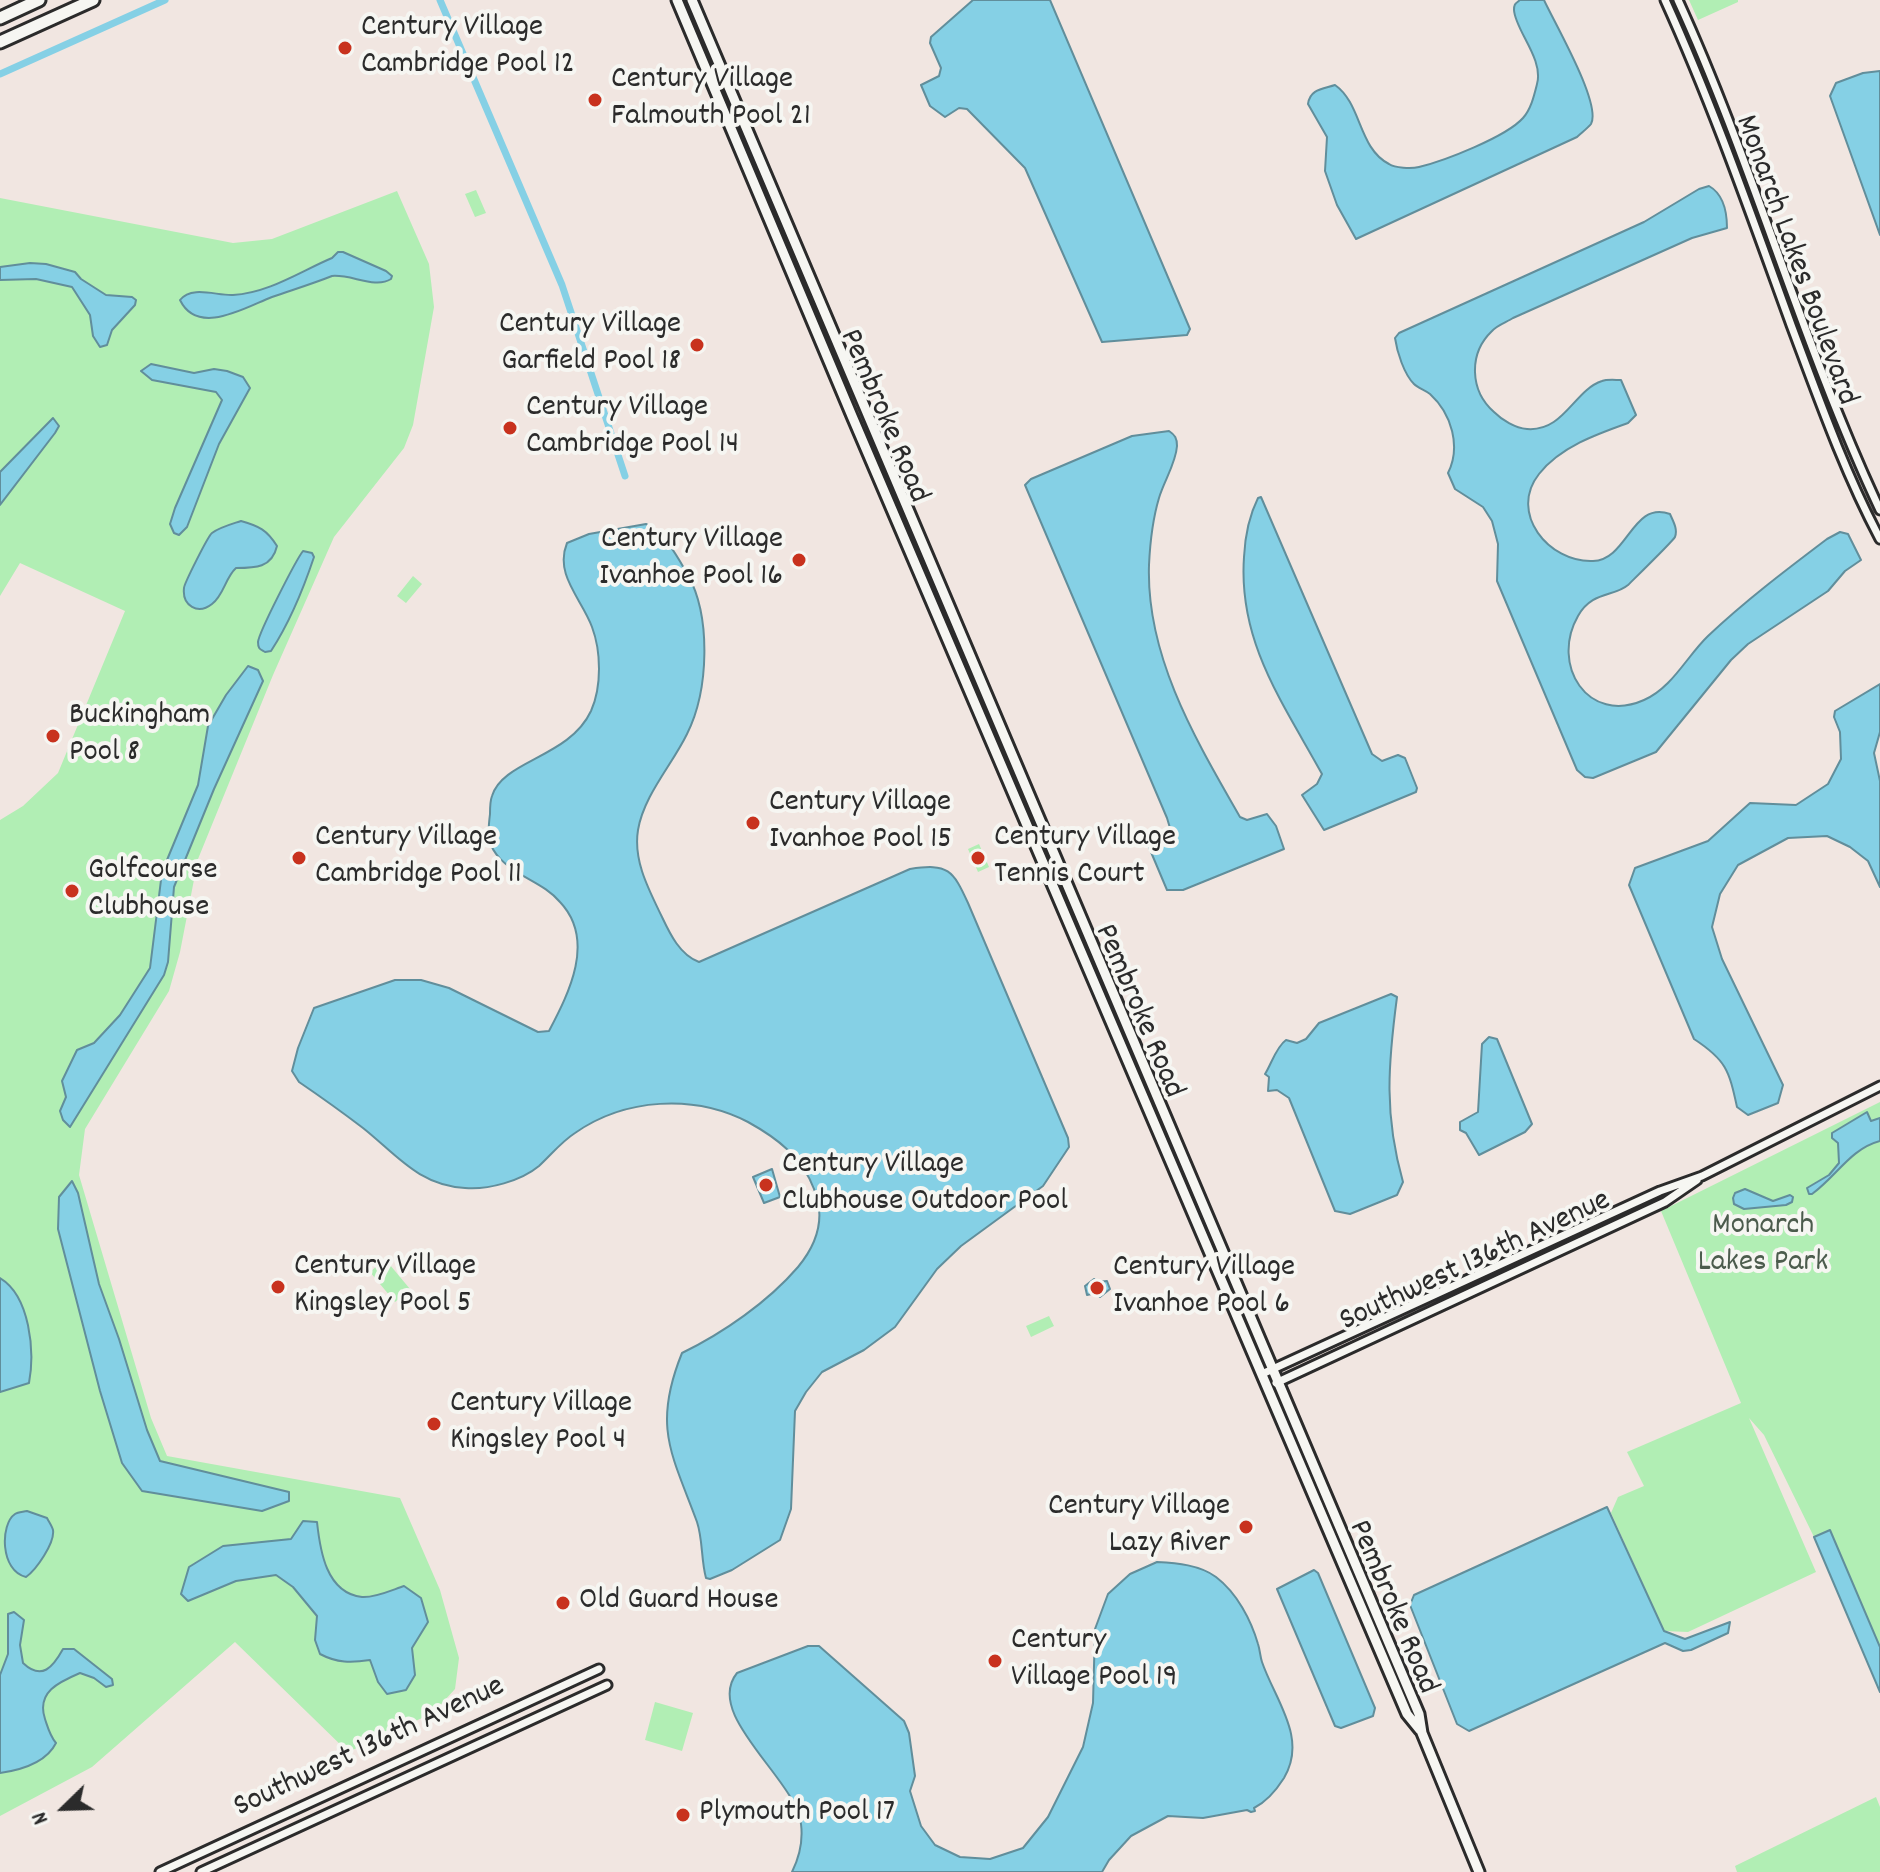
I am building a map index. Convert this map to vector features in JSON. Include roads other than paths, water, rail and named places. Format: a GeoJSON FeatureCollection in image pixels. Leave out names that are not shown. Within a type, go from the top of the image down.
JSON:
{"type":"FeatureCollection","features":[{"type":"Feature","properties":{"kind":"highway"},"geometry":{"type":"LineString","coordinates":[[0,18],[39,0]]}},
{"type":"Feature","properties":{"kind":"highway"},"geometry":{"type":"LineString","coordinates":[[0,42],[93,0]]}},
{"type":"Feature","properties":{"kind":"main road","name":"Pembroke Road"},"geometry":{"type":"LineString","coordinates":[[677,0],[1407,1714],[1422,1733]]}},
{"type":"Feature","properties":{"kind":"main road","name":"Pembroke Road"},"geometry":{"type":"LineString","coordinates":[[692,0],[1280,1382],[1419,1714],[1422,1733],[1479,1872]]}},
{"type":"Feature","properties":{"kind":"street","name":"Monarch Lakes Boulevard"},"geometry":{"type":"LineString","coordinates":[[1665,0],[1705,91],[1815,389],[1880,539]]}},
{"type":"Feature","properties":{"kind":"street","name":"Monarch Lakes Boulevard"},"geometry":{"type":"LineString","coordinates":[[1678,0],[1718,91],[1827,385],[1880,510]]}},
{"type":"Feature","properties":{"kind":"street"},"geometry":{"type":"LineString","coordinates":[[691,31],[703,27]]}},
{"type":"Feature","properties":{"kind":"street","name":"Southwest 136th Avenue"},"geometry":{"type":"LineString","coordinates":[[1262,1374],[1660,1191],[1702,1176],[1880,1086]]}},
{"type":"Feature","properties":{"kind":"street","name":"Southwest 136th Avenue"},"geometry":{"type":"LineString","coordinates":[[1267,1387],[1665,1202],[1702,1176]]}},
{"type":"Feature","properties":{"kind":"street","name":"Southwest 136th Avenue"},"geometry":{"type":"LineString","coordinates":[[160,1872],[599,1669]]}},
{"type":"Feature","properties":{"kind":"street","name":"Southwest 136th Avenue"},"geometry":{"type":"LineString","coordinates":[[201,1872],[607,1685]]}},
{"type":"Feature","properties":{"kind":"water"},"geometry":{"type":"Polygon","coordinates":[[[973,0],[1050,0],[1190,329],[1187,335],[1102,342],[1025,168],[967,109],[959,108],[945,117],[930,106],[921,85],[939,76],[941,68],[930,43],[931,37],[973,0]]]}},
{"type":"Feature","properties":{"kind":"water"},"geometry":{"type":"Polygon","coordinates":[[[1520,0],[1544,0],[1584,82],[1593,114],[1591,124],[1577,137],[1356,239],[1337,205],[1325,171],[1327,137],[1308,104],[1311,95],[1335,85],[1350,103],[1371,148],[1392,165],[1419,167],[1474,147],[1515,125],[1526,114],[1533,98],[1538,74],[1514,10],[1520,0]]]}},
{"type":"Feature","properties":{"kind":"water"},"geometry":{"type":"Polygon","coordinates":[[[1880,71],[1880,235],[1830,96],[1836,83],[1863,73],[1880,71]]]}},
{"type":"Feature","properties":{"kind":"water"},"geometry":{"type":"Polygon","coordinates":[[[1709,186],[1723,204],[1727,228],[1692,238],[1513,318],[1494,329],[1479,350],[1475,372],[1480,394],[1494,412],[1513,425],[1527,429],[1550,424],[1592,386],[1606,380],[1621,380],[1636,415],[1628,423],[1568,449],[1539,474],[1528,504],[1531,519],[1548,545],[1562,554],[1593,561],[1605,558],[1614,551],[1647,515],[1657,512],[1670,514],[1675,525],[1675,537],[1628,585],[1596,598],[1578,616],[1570,635],[1572,671],[1591,697],[1606,704],[1624,706],[1644,700],[1663,688],[1722,623],[1827,539],[1840,532],[1848,534],[1861,560],[1845,571],[1828,591],[1748,644],[1731,660],[1656,752],[1593,778],[1585,777],[1577,770],[1497,581],[1498,544],[1492,521],[1483,507],[1455,489],[1448,473],[1454,452],[1449,421],[1438,402],[1410,380],[1395,338],[1399,333],[1644,222],[1709,186]]]}},
{"type":"Feature","properties":{"kind":"water"},"geometry":{"type":"Polygon","coordinates":[[[338,252],[386,271],[392,276],[391,279],[370,282],[332,276],[236,312],[210,318],[198,317],[188,311],[180,300],[198,292],[233,295],[259,290],[332,258],[338,252]]]}},
{"type":"Feature","properties":{"kind":"water"},"geometry":{"type":"Polygon","coordinates":[[[30,263],[75,272],[106,295],[132,297],[136,300],[135,305],[112,330],[107,345],[100,347],[93,336],[90,315],[72,287],[36,279],[0,280],[0,267],[30,263]]]}},
{"type":"Feature","properties":{"kind":"water"},"geometry":{"type":"Polygon","coordinates":[[[151,364],[194,373],[214,369],[227,371],[243,377],[250,388],[219,444],[187,527],[179,535],[174,533],[170,524],[175,508],[222,400],[216,392],[152,380],[141,371],[151,364]]]}},
{"type":"Feature","properties":{"kind":"water"},"geometry":{"type":"Polygon","coordinates":[[[53,418],[59,426],[55,433],[0,505],[0,472],[53,418]]]}},
{"type":"Feature","properties":{"kind":"water"},"geometry":{"type":"Polygon","coordinates":[[[1169,431],[1174,435],[1177,446],[1157,506],[1149,557],[1150,599],[1165,665],[1191,728],[1240,817],[1247,820],[1267,814],[1276,826],[1284,849],[1183,890],[1167,890],[1148,845],[1161,838],[1170,828],[1167,818],[1025,485],[1031,479],[1132,436],[1169,431]]]}},
{"type":"Feature","properties":{"kind":"water"},"geometry":{"type":"Polygon","coordinates":[[[1261,497],[1372,754],[1382,761],[1398,755],[1405,758],[1417,788],[1416,792],[1324,830],[1302,795],[1317,784],[1322,774],[1266,671],[1248,617],[1244,588],[1245,549],[1252,512],[1261,497]]]}},
{"type":"Feature","properties":{"kind":"water"},"geometry":{"type":"Polygon","coordinates":[[[241,521],[266,532],[277,546],[275,553],[262,565],[236,568],[212,604],[201,609],[192,607],[186,600],[184,588],[206,542],[215,531],[241,521]]]}},
{"type":"Feature","properties":{"kind":"water"},"geometry":{"type":"Polygon","coordinates":[[[646,524],[665,539],[688,575],[701,611],[704,632],[703,675],[694,716],[681,746],[646,805],[638,830],[638,853],[643,875],[676,943],[699,962],[910,869],[933,867],[948,871],[968,903],[1068,1138],[1069,1147],[1043,1186],[961,1246],[937,1269],[895,1327],[864,1350],[822,1372],[795,1411],[791,1509],[780,1540],[732,1570],[710,1579],[706,1578],[704,1571],[697,1522],[673,1458],[667,1421],[668,1401],[682,1353],[729,1326],[759,1304],[786,1280],[810,1249],[818,1230],[819,1210],[814,1189],[803,1167],[769,1135],[748,1122],[705,1107],[660,1104],[637,1107],[595,1121],[561,1144],[539,1166],[514,1180],[484,1188],[449,1186],[409,1167],[363,1128],[299,1082],[292,1071],[314,1008],[395,980],[421,980],[449,988],[538,1032],[549,1031],[576,966],[576,933],[571,917],[556,897],[510,867],[493,850],[489,835],[491,800],[499,784],[509,774],[553,749],[581,727],[595,701],[599,680],[597,647],[588,617],[564,566],[567,543],[589,534],[646,524]]]}},
{"type":"Feature","properties":{"kind":"water"},"geometry":{"type":"Polygon","coordinates":[[[303,551],[312,553],[314,557],[305,582],[278,640],[271,651],[265,652],[258,646],[260,636],[303,551]]]}},
{"type":"Feature","properties":{"kind":"water"},"geometry":{"type":"Polygon","coordinates":[[[248,666],[258,670],[263,681],[174,887],[168,962],[164,975],[70,1127],[60,1111],[66,1097],[62,1081],[77,1050],[94,1043],[120,1015],[150,968],[162,872],[198,785],[208,726],[248,666]]]}},
{"type":"Feature","properties":{"kind":"water"},"geometry":{"type":"Polygon","coordinates":[[[1880,684],[1880,732],[1874,753],[1880,781],[1880,887],[1868,861],[1850,847],[1827,836],[1788,838],[1738,865],[1720,894],[1712,927],[1722,959],[1783,1085],[1778,1103],[1748,1115],[1737,1107],[1728,1075],[1720,1060],[1694,1039],[1629,885],[1635,868],[1708,841],[1750,803],[1796,805],[1828,784],[1841,759],[1835,711],[1880,684]]]}},
{"type":"Feature","properties":{"kind":"water"},"geometry":{"type":"Polygon","coordinates":[[[1391,994],[1397,997],[1391,1045],[1390,1112],[1403,1182],[1397,1195],[1350,1214],[1335,1211],[1289,1098],[1277,1090],[1268,1091],[1269,1077],[1265,1074],[1286,1040],[1297,1043],[1306,1039],[1319,1023],[1391,994]]]}},
{"type":"Feature","properties":{"kind":"water"},"geometry":{"type":"Polygon","coordinates":[[[1489,1037],[1497,1039],[1532,1124],[1525,1132],[1479,1155],[1466,1133],[1460,1130],[1460,1122],[1478,1112],[1482,1044],[1489,1037]]]}},
{"type":"Feature","properties":{"kind":"water"},"geometry":{"type":"Polygon","coordinates":[[[1867,1112],[1871,1121],[1880,1118],[1880,1141],[1860,1150],[1821,1187],[1809,1194],[1807,1188],[1829,1175],[1839,1163],[1838,1143],[1832,1138],[1832,1133],[1867,1112]]]}},
{"type":"Feature","properties":{"kind":"water","name":"Century Village Clubhouse Outdoor Pool"},"geometry":{"type":"Polygon","coordinates":[[[772,1169],[780,1197],[764,1203],[753,1177],[772,1169]]]}},
{"type":"Feature","properties":{"kind":"water"},"geometry":{"type":"Polygon","coordinates":[[[72,1181],[78,1193],[99,1284],[160,1461],[289,1492],[289,1501],[262,1511],[142,1491],[122,1463],[58,1229],[59,1197],[72,1181]]]}},
{"type":"Feature","properties":{"kind":"water"},"geometry":{"type":"Polygon","coordinates":[[[1745,1189],[1773,1201],[1790,1195],[1792,1202],[1744,1209],[1734,1204],[1733,1198],[1735,1193],[1745,1189]]]}},
{"type":"Feature","properties":{"kind":"water"},"geometry":{"type":"Polygon","coordinates":[[[0,1278],[10,1286],[24,1311],[30,1340],[31,1370],[29,1383],[0,1392],[0,1278]]]}},
{"type":"Feature","properties":{"kind":"water","name":"Century Village Ivanhoe Pool 6"},"geometry":{"type":"Polygon","coordinates":[[[1094,1279],[1097,1282],[1107,1281],[1110,1289],[1100,1297],[1096,1293],[1087,1295],[1085,1286],[1094,1279]]]}},
{"type":"Feature","properties":{"kind":"water"},"geometry":{"type":"Polygon","coordinates":[[[1607,1507],[1664,1631],[1685,1639],[1730,1622],[1728,1633],[1691,1650],[1683,1651],[1665,1643],[1469,1731],[1457,1724],[1410,1605],[1414,1595],[1607,1507]]]}},
{"type":"Feature","properties":{"kind":"water"},"geometry":{"type":"Polygon","coordinates":[[[27,1511],[47,1518],[53,1535],[44,1556],[26,1577],[11,1566],[5,1537],[10,1519],[16,1513],[27,1511]]]}},
{"type":"Feature","properties":{"kind":"water"},"geometry":{"type":"Polygon","coordinates":[[[303,1521],[317,1522],[323,1557],[340,1588],[350,1594],[367,1597],[404,1586],[421,1598],[428,1622],[412,1648],[415,1675],[406,1690],[387,1694],[378,1682],[370,1660],[344,1662],[320,1654],[315,1640],[317,1616],[293,1587],[276,1575],[236,1581],[188,1601],[181,1594],[189,1567],[223,1546],[291,1539],[303,1521]]]}},
{"type":"Feature","properties":{"kind":"water"},"geometry":{"type":"Polygon","coordinates":[[[1830,1530],[1880,1647],[1880,1692],[1814,1537],[1830,1530]]]}},
{"type":"Feature","properties":{"kind":"water"},"geometry":{"type":"Polygon","coordinates":[[[1157,1562],[1196,1567],[1224,1583],[1242,1608],[1259,1646],[1262,1662],[1287,1719],[1293,1748],[1284,1778],[1271,1795],[1254,1808],[1255,1811],[1203,1818],[1168,1816],[1131,1836],[1102,1872],[792,1872],[800,1849],[801,1824],[784,1787],[754,1747],[732,1708],[730,1690],[737,1673],[808,1646],[819,1646],[904,1721],[909,1733],[915,1776],[910,1791],[921,1826],[935,1845],[960,1857],[990,1859],[1023,1848],[1048,1817],[1083,1747],[1093,1703],[1095,1629],[1108,1594],[1130,1574],[1157,1562]]]}},
{"type":"Feature","properties":{"kind":"water"},"geometry":{"type":"Polygon","coordinates":[[[1314,1570],[1318,1573],[1375,1708],[1373,1716],[1341,1728],[1335,1726],[1277,1589],[1314,1570]]]}},
{"type":"Feature","properties":{"kind":"water"},"geometry":{"type":"Polygon","coordinates":[[[14,1612],[24,1620],[20,1645],[23,1663],[36,1671],[46,1670],[63,1649],[74,1649],[112,1679],[113,1685],[106,1687],[80,1673],[57,1684],[47,1695],[43,1710],[56,1743],[52,1750],[32,1764],[0,1773],[0,1675],[8,1654],[8,1614],[14,1612]]]}},
{"type":"Feature","properties":{"kind":"waterway"},"geometry":{"type":"LineString","coordinates":[[0,74],[165,0]]}},
{"type":"Feature","properties":{"kind":"waterway"},"geometry":{"type":"LineString","coordinates":[[440,0],[562,285],[625,476]]}},
{"type":"Feature","properties":{"kind":"place","name":"Century Village Cambridge Pool 12"},"geometry":{"type":"Point","coordinates":[345,48]}},
{"type":"Feature","properties":{"kind":"place","name":"Century Village Falmouth Pool 21"},"geometry":{"type":"Point","coordinates":[595,100]}},
{"type":"Feature","properties":{"kind":"place","name":"Century Village Garfield Pool 18"},"geometry":{"type":"Point","coordinates":[697,345]}},
{"type":"Feature","properties":{"kind":"place","name":"Century Village Cambridge Pool 14"},"geometry":{"type":"Point","coordinates":[510,428]}},
{"type":"Feature","properties":{"kind":"place","name":"Century Village Ivanhoe Pool 16"},"geometry":{"type":"Point","coordinates":[799,560]}},
{"type":"Feature","properties":{"kind":"place","name":"Buckingham Pool 8"},"geometry":{"type":"Point","coordinates":[53,736]}},
{"type":"Feature","properties":{"kind":"place","name":"Century Village Ivanhoe Pool 15"},"geometry":{"type":"Point","coordinates":[753,823]}},
{"type":"Feature","properties":{"kind":"place","name":"Century Village Cambridge Pool 11"},"geometry":{"type":"Point","coordinates":[299,858]}},
{"type":"Feature","properties":{"kind":"place","name":"Century Village Tennis Court"},"geometry":{"type":"Point","coordinates":[978,858]}},
{"type":"Feature","properties":{"kind":"place","name":"Golfcourse Clubhouse"},"geometry":{"type":"Point","coordinates":[72,891]}},
{"type":"Feature","properties":{"kind":"place","name":"Century Village Clubhouse Outdoor Pool"},"geometry":{"type":"Point","coordinates":[766,1185]}},
{"type":"Feature","properties":{"kind":"place","name":"Century Village Kingsley Pool 5"},"geometry":{"type":"Point","coordinates":[278,1287]}},
{"type":"Feature","properties":{"kind":"place","name":"Century Village Ivanhoe Pool 6"},"geometry":{"type":"Point","coordinates":[1097,1288]}},
{"type":"Feature","properties":{"kind":"place","name":"Century Village Kingsley Pool 4"},"geometry":{"type":"Point","coordinates":[434,1424]}},
{"type":"Feature","properties":{"kind":"place","name":"Century Village Lazy River"},"geometry":{"type":"Point","coordinates":[1246,1527]}},
{"type":"Feature","properties":{"kind":"place","name":"Old Guard House"},"geometry":{"type":"Point","coordinates":[563,1603]}},
{"type":"Feature","properties":{"kind":"place","name":"Century Village Pool 19"},"geometry":{"type":"Point","coordinates":[995,1661]}},
{"type":"Feature","properties":{"kind":"place","name":"Plymouth Pool 17"},"geometry":{"type":"Point","coordinates":[683,1815]}},
{"type":"Feature","properties":{"kind":"park label","name":"Monarch Lakes Park"},"geometry":{"type":"Point","coordinates":[1763,1246]}}]}
